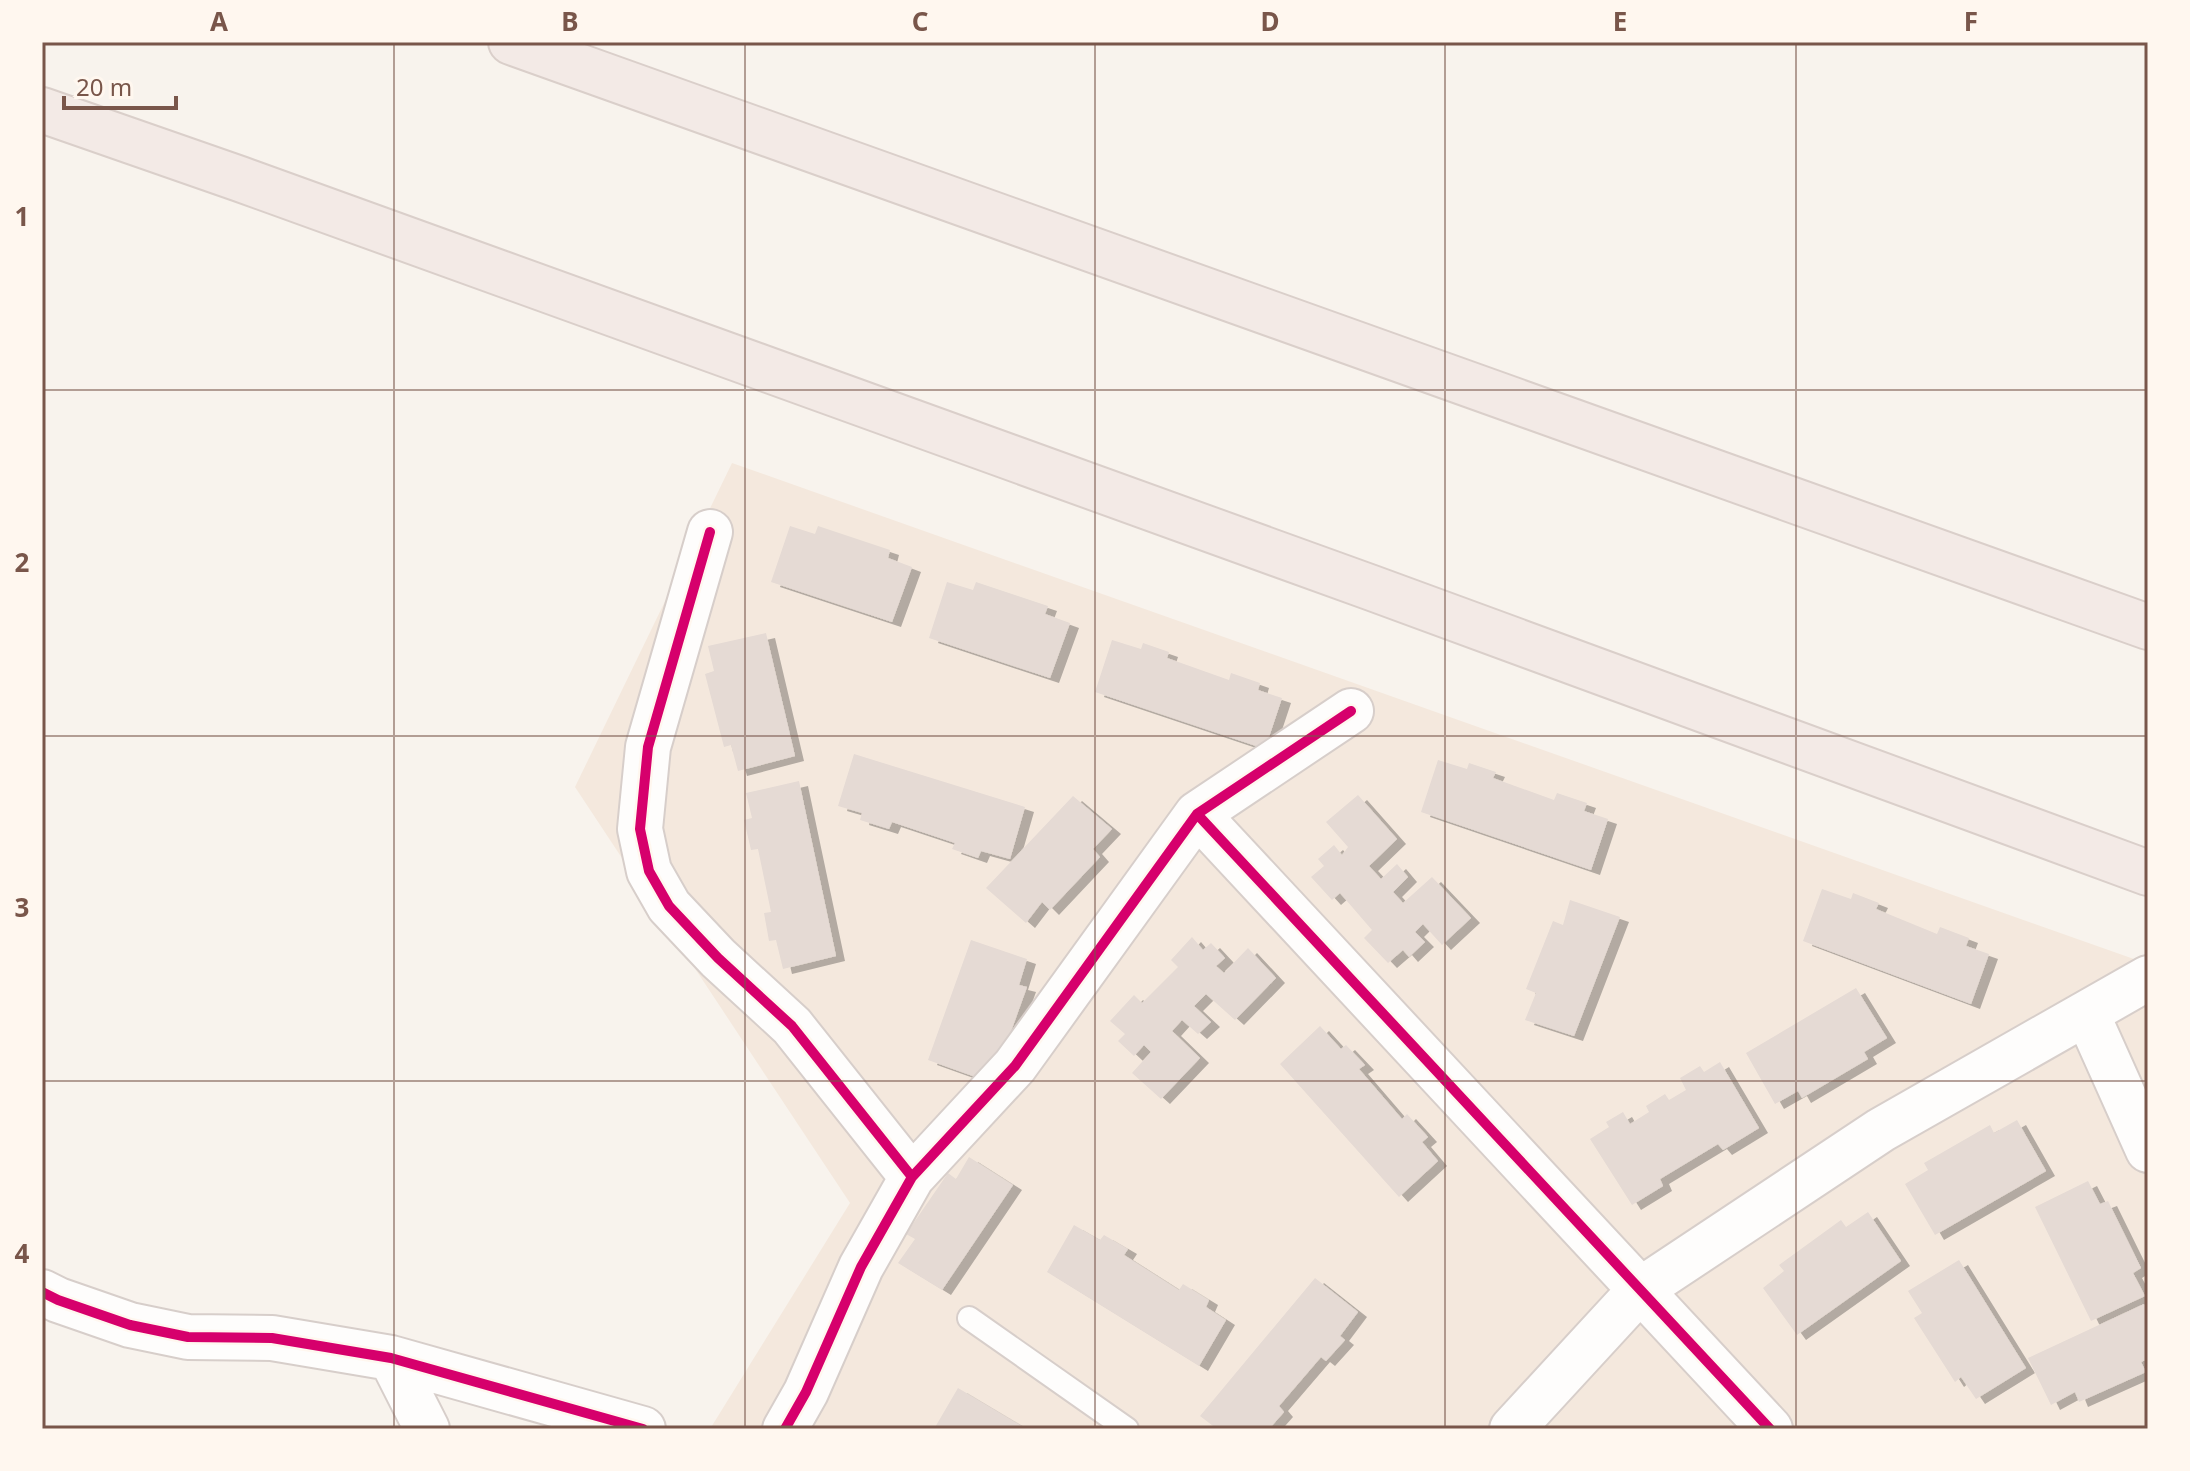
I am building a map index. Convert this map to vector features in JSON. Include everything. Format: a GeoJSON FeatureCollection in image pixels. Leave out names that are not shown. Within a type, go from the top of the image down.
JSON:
{"type":"FeatureCollection","features":[{"type":"Feature","properties":{"kind":"highway"},"geometry":{"type":"LineString","coordinates":[[511,42],[2148,627]]}},
{"type":"Feature","properties":{"kind":"highway"},"geometry":{"type":"LineString","coordinates":[[42,110],[1372,588],[2148,873]]}},
{"type":"Feature","properties":{"kind":"street"},"geometry":{"type":"LineString","coordinates":[[710,532],[648,747],[640,829],[649,871],[669,906],[718,958],[792,1026],[912,1177]]}},
{"type":"Feature","properties":{"kind":"street"},"geometry":{"type":"LineString","coordinates":[[785,1429],[806,1392],[861,1267],[912,1177],[1015,1066],[1197,814],[1351,711]]}},
{"type":"Feature","properties":{"kind":"street"},"geometry":{"type":"LineString","coordinates":[[1197,814],[1770,1429]]}},
{"type":"Feature","properties":{"kind":"street"},"geometry":{"type":"LineString","coordinates":[[1512,1429],[1640,1290],[1881,1130],[2148,978]]}},
{"type":"Feature","properties":{"kind":"street"},"geometry":{"type":"LineString","coordinates":[[2087,1014],[2148,1150]]}},
{"type":"Feature","properties":{"kind":"street"},"geometry":{"type":"LineString","coordinates":[[42,1292],[130,1325],[188,1337],[272,1338],[391,1358],[643,1429]]}},
{"type":"Feature","properties":{"kind":"street"},"geometry":{"type":"LineString","coordinates":[[391,1358],[427,1429]]}},
{"type":"Feature","properties":{"kind":"lane"},"geometry":{"type":"LineString","coordinates":[[969,1318],[1127,1429]]}},
{"type":"Feature","properties":{"kind":"shaded area"},"geometry":{"type":"Polygon","coordinates":[[[732,463],[2148,964],[2148,1429],[710,1429],[850,1203],[575,787],[732,463]]]}},
{"type":"Feature","properties":{"kind":"building"},"geometry":{"type":"Polygon","coordinates":[[[790,526],[815,534],[818,526],[890,550],[888,558],[912,567],[892,622],[771,582],[790,526]]]}},
{"type":"Feature","properties":{"kind":"building"},"geometry":{"type":"Polygon","coordinates":[[[947,582],[973,590],[976,582],[1048,606],[1045,614],[1070,623],[1050,678],[929,638],[947,582]]]}},
{"type":"Feature","properties":{"kind":"building"},"geometry":{"type":"Polygon","coordinates":[[[766,633],[795,756],[738,771],[731,745],[724,747],[705,674],[714,671],[708,646],[766,633]]]}},
{"type":"Feature","properties":{"kind":"building"},"geometry":{"type":"Polygon","coordinates":[[[1112,640],[1141,649],[1143,643],[1169,652],[1167,658],[1229,680],[1231,673],[1260,683],[1258,690],[1282,698],[1265,749],[1095,692],[1112,640]]]}},
{"type":"Feature","properties":{"kind":"building"},"geometry":{"type":"Polygon","coordinates":[[[854,754],[1025,807],[1010,859],[981,851],[978,858],[952,849],[955,843],[892,822],[889,829],[860,820],[862,813],[838,806],[854,754]]]}},
{"type":"Feature","properties":{"kind":"building"},"geometry":{"type":"Polygon","coordinates":[[[1438,760],[1467,769],[1469,763],[1496,772],[1493,778],[1554,800],[1557,793],[1587,803],[1584,811],[1608,819],[1591,870],[1421,812],[1438,760]]]}},
{"type":"Feature","properties":{"kind":"building"},"geometry":{"type":"Polygon","coordinates":[[[799,781],[836,956],[783,969],[776,940],[769,941],[764,913],[771,912],[758,849],[751,850],[744,820],[752,818],[746,793],[799,781]]]}},
{"type":"Feature","properties":{"kind":"building"},"geometry":{"type":"Polygon","coordinates":[[[1358,795],[1397,839],[1369,866],[1381,879],[1397,864],[1408,877],[1393,892],[1403,903],[1432,877],[1471,918],[1442,945],[1423,924],[1415,932],[1425,942],[1409,957],[1403,950],[1388,963],[1364,938],[1372,930],[1340,893],[1332,900],[1311,877],[1324,866],[1318,859],[1334,845],[1342,855],[1348,847],[1326,822],[1358,795]]]}},
{"type":"Feature","properties":{"kind":"building"},"geometry":{"type":"Polygon","coordinates":[[[1073,796],[1112,829],[1093,849],[1100,857],[1050,910],[1042,902],[1026,923],[986,888],[1073,796]]]}},
{"type":"Feature","properties":{"kind":"building"},"geometry":{"type":"Polygon","coordinates":[[[1822,889],[1851,899],[1853,893],[1879,903],[1876,909],[1937,934],[1940,927],[1969,938],[1966,946],[1989,954],[1971,1004],[1803,941],[1822,889]]]}},
{"type":"Feature","properties":{"kind":"building"},"geometry":{"type":"Polygon","coordinates":[[[1570,900],[1620,917],[1574,1036],[1525,1020],[1536,993],[1526,989],[1553,921],[1563,925],[1570,900]]]}},
{"type":"Feature","properties":{"kind":"building"},"geometry":{"type":"Polygon","coordinates":[[[1192,937],[1203,950],[1211,943],[1225,958],[1216,966],[1224,973],[1248,948],[1276,978],[1235,1020],[1206,994],[1194,1006],[1211,1022],[1198,1034],[1182,1020],[1172,1031],[1200,1058],[1161,1099],[1132,1073],[1151,1052],[1144,1045],[1134,1056],[1118,1041],[1125,1034],[1110,1021],[1134,995],[1142,1003],[1178,967],[1171,960],[1192,937]]]}},
{"type":"Feature","properties":{"kind":"building"},"geometry":{"type":"Polygon","coordinates":[[[971,940],[1027,959],[1019,985],[1027,987],[1001,1059],[993,1056],[984,1080],[928,1060],[971,940]]]}},
{"type":"Feature","properties":{"kind":"building"},"geometry":{"type":"Polygon","coordinates":[[[1856,988],[1887,1038],[1864,1052],[1868,1059],[1802,1098],[1798,1091],[1775,1104],[1746,1053],[1856,988]]]}},
{"type":"Feature","properties":{"kind":"building"},"geometry":{"type":"Polygon","coordinates":[[[1320,1026],[1341,1049],[1346,1045],[1365,1065],[1359,1069],[1402,1119],[1407,1114],[1428,1137],[1422,1142],[1438,1161],[1399,1197],[1280,1064],[1320,1026]]]}},
{"type":"Feature","properties":{"kind":"building"},"geometry":{"type":"Polygon","coordinates":[[[1720,1062],[1759,1128],[1723,1150],[1718,1144],[1660,1179],[1663,1186],[1632,1205],[1590,1139],[1609,1127],[1606,1122],[1623,1112],[1630,1124],[1649,1112],[1646,1106],[1665,1094],[1669,1100],[1686,1090],[1680,1078],[1700,1066],[1704,1072],[1720,1062]]]}},
{"type":"Feature","properties":{"kind":"building"},"geometry":{"type":"Polygon","coordinates":[[[2017,1120],[2046,1171],[1935,1235],[1905,1184],[1928,1170],[1924,1163],[1990,1125],[1994,1133],[2017,1120]]]}},
{"type":"Feature","properties":{"kind":"building"},"geometry":{"type":"Polygon","coordinates":[[[969,1157],[1013,1185],[942,1290],[898,1263],[915,1239],[906,1234],[948,1173],[956,1179],[969,1157]]]}},
{"type":"Feature","properties":{"kind":"building"},"geometry":{"type":"Polygon","coordinates":[[[2088,1181],[2100,1204],[2108,1201],[2141,1268],[2133,1273],[2145,1296],[2091,1321],[2035,1207],[2088,1181]]]}},
{"type":"Feature","properties":{"kind":"building"},"geometry":{"type":"Polygon","coordinates":[[[1868,1212],[1901,1261],[1797,1335],[1763,1288],[1784,1271],[1779,1265],[1841,1220],[1846,1227],[1868,1212]]]}},
{"type":"Feature","properties":{"kind":"building"},"geometry":{"type":"Polygon","coordinates":[[[1074,1225],[1100,1240],[1104,1235],[1128,1249],[1124,1255],[1179,1290],[1183,1284],[1209,1300],[1206,1307],[1226,1320],[1199,1366],[1047,1272],[1074,1225]]]}},
{"type":"Feature","properties":{"kind":"building"},"geometry":{"type":"Polygon","coordinates":[[[1959,1260],[2026,1368],[1976,1399],[1961,1377],[1955,1382],[1914,1318],[1922,1313],[1908,1291],[1959,1260]]]}},
{"type":"Feature","properties":{"kind":"building"},"geometry":{"type":"Polygon","coordinates":[[[1315,1278],[1358,1312],[1340,1336],[1345,1340],[1326,1361],[1321,1357],[1279,1406],[1284,1412],[1269,1429],[1217,1429],[1200,1416],[1315,1278]]]}},
{"type":"Feature","properties":{"kind":"building"},"geometry":{"type":"Polygon","coordinates":[[[2144,1304],[2148,1312],[2148,1359],[2141,1362],[2146,1372],[2079,1402],[2075,1392],[2051,1405],[2028,1358],[2144,1304]]]}},
{"type":"Feature","properties":{"kind":"building"},"geometry":{"type":"Polygon","coordinates":[[[958,1388],[1027,1429],[934,1429],[958,1388]]]}},
{"type":"Feature","properties":{"kind":"cycle path"},"geometry":{"type":"LineString","coordinates":[[710,532],[648,747],[640,829],[649,871],[669,906],[718,958],[792,1026],[912,1177]]}},
{"type":"Feature","properties":{"kind":"cycle path"},"geometry":{"type":"LineString","coordinates":[[785,1429],[806,1392],[861,1267],[912,1177],[1015,1066],[1197,814],[1351,711]]}},
{"type":"Feature","properties":{"kind":"cycle path"},"geometry":{"type":"LineString","coordinates":[[1197,814],[1770,1429]]}},
{"type":"Feature","properties":{"kind":"cycle path"},"geometry":{"type":"LineString","coordinates":[[42,1292],[130,1325],[188,1337],[272,1338],[391,1358],[643,1429]]}}]}
